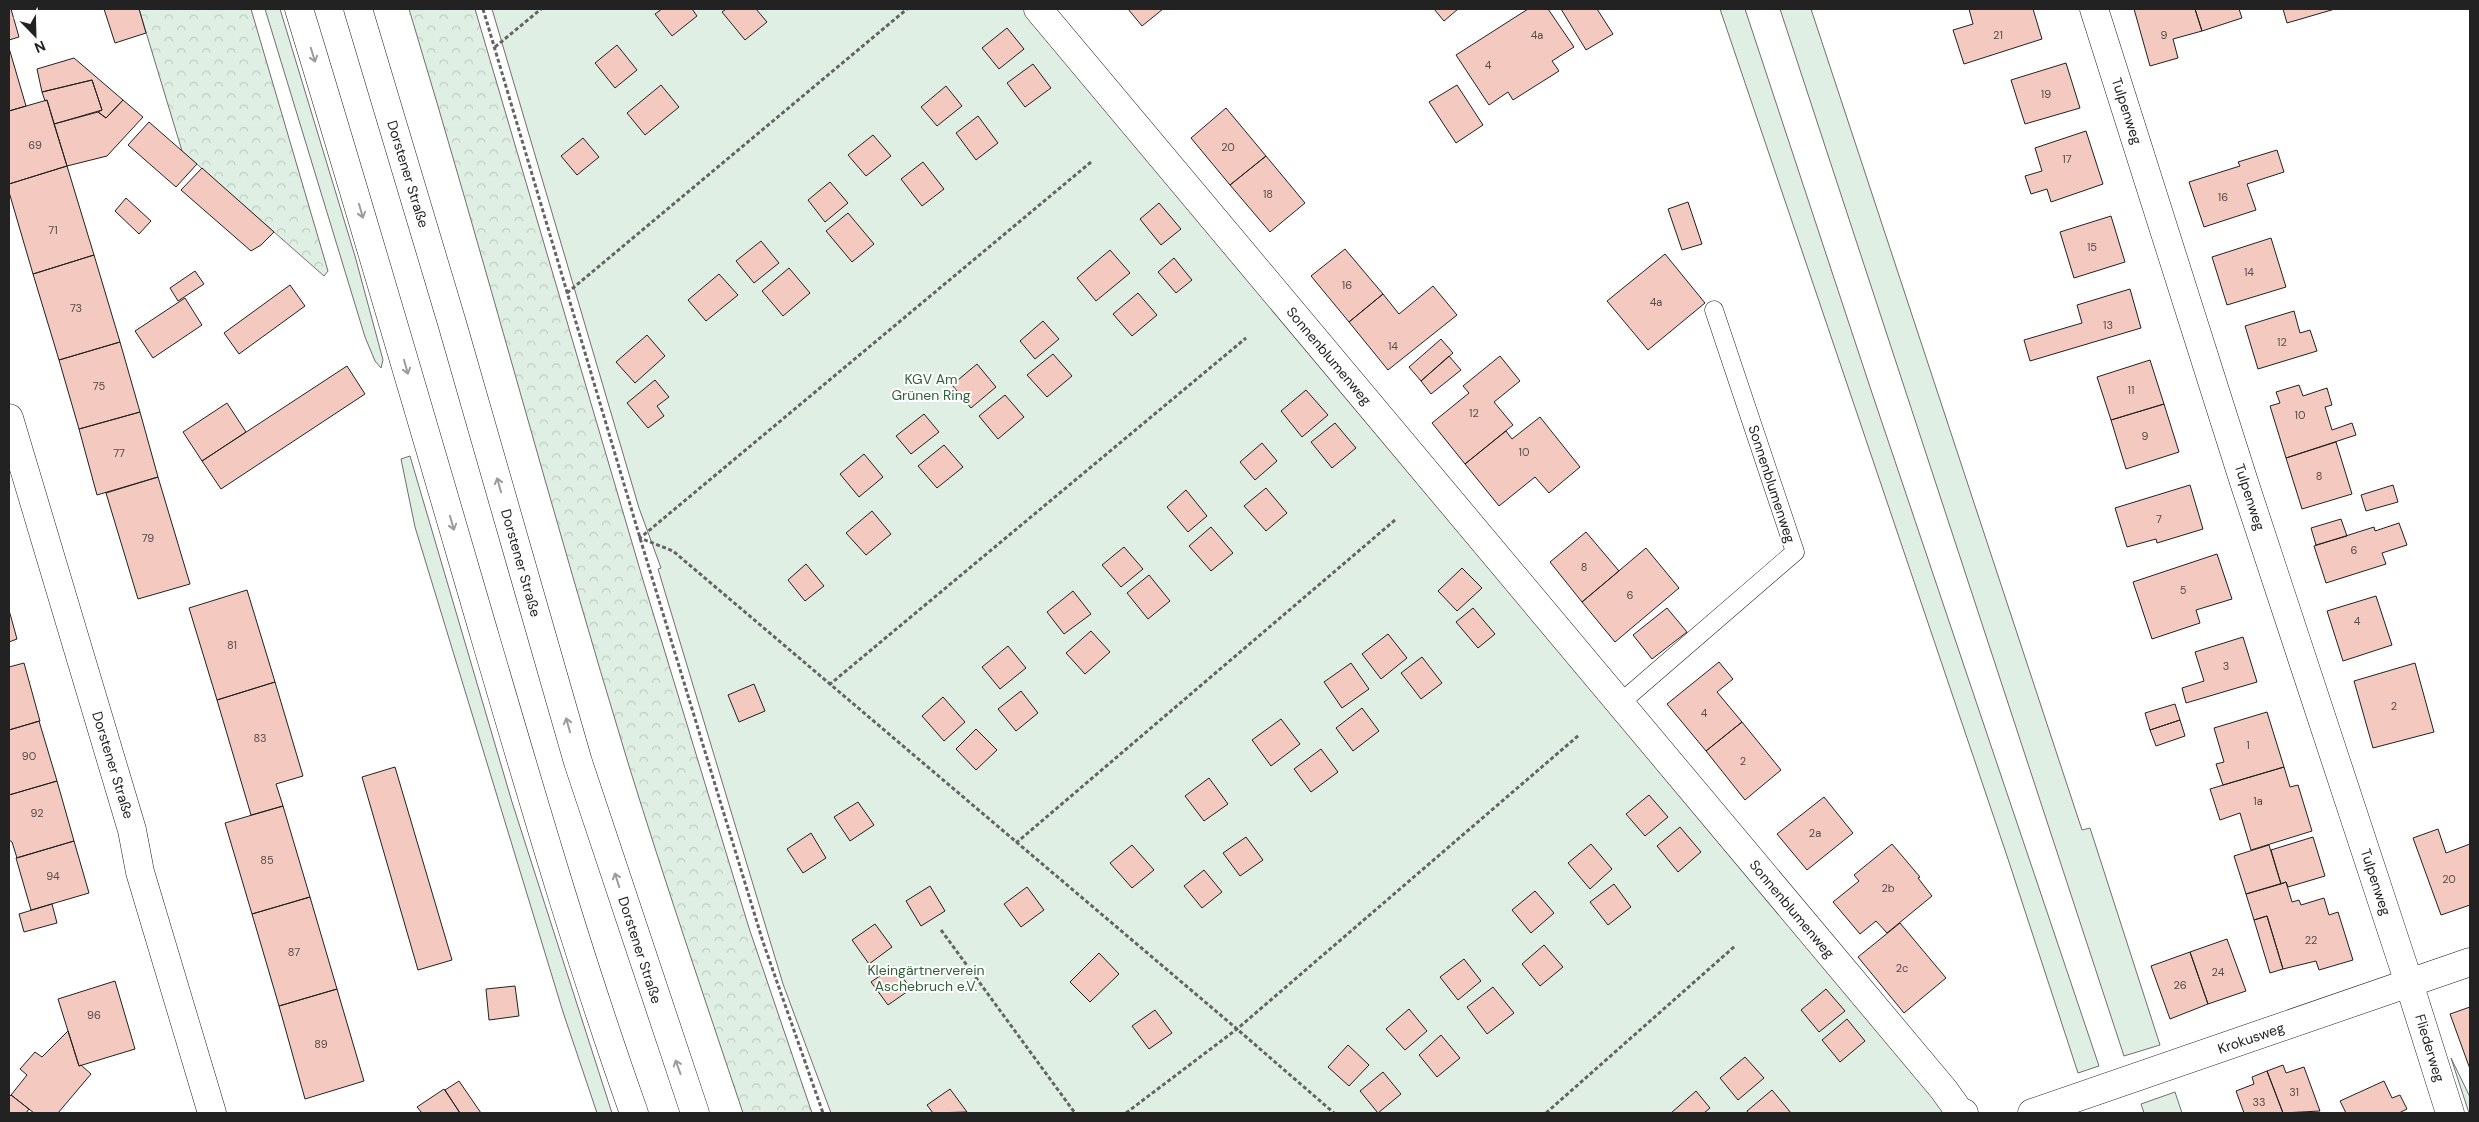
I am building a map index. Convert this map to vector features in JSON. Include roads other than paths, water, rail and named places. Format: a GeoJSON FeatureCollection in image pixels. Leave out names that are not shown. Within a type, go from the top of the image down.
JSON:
{"type":"FeatureCollection","features":[{"type":"Feature","properties":{"kind":"street"},"geometry":{"type":"LineString","coordinates":[[299,9],[354,188],[548,852],[592,995],[634,1113]]}},
{"type":"Feature","properties":{"kind":"street","name":"Dorstener Straße"},"geometry":{"type":"LineString","coordinates":[[358,9],[452,323],[578,762],[695,1113]]}},
{"type":"Feature","properties":{"kind":"street","name":"Sonnenblumenweg"},"geometry":{"type":"LineString","coordinates":[[1038,9],[1944,1090],[1959,1111],[1964,1113]]}},
{"type":"Feature","properties":{"kind":"street","name":"Tulpenweg"},"geometry":{"type":"LineString","coordinates":[[2094,9],[2244,482],[2410,984]]}},
{"type":"Feature","properties":{"kind":"street","name":"Dorstener Straße"},"geometry":{"type":"LineString","coordinates":[[9,418],[132,830],[140,872],[212,1113]]}},
{"type":"Feature","properties":{"kind":"street","name":"Krokusweg"},"geometry":{"type":"LineString","coordinates":[[2032,1113],[2470,962]]}},
{"type":"Feature","properties":{"kind":"street","name":"Fliederweg"},"geometry":{"type":"LineString","coordinates":[[2410,984],[2450,1113]]}},
{"type":"Feature","properties":{"kind":"lane","name":"Sonnenblumenweg"},"geometry":{"type":"LineString","coordinates":[[1619,704],[1795,552],[1714,310]]}},
{"type":"Feature","properties":{"kind":"park label","name":"KGV Am Grünen Ring"},"geometry":{"type":"Point","coordinates":[931,388]}},
{"type":"Feature","properties":{"kind":"park label","name":"Kleingärtnerverein Aschebruch e.V."},"geometry":{"type":"Point","coordinates":[926,978]}}]}
